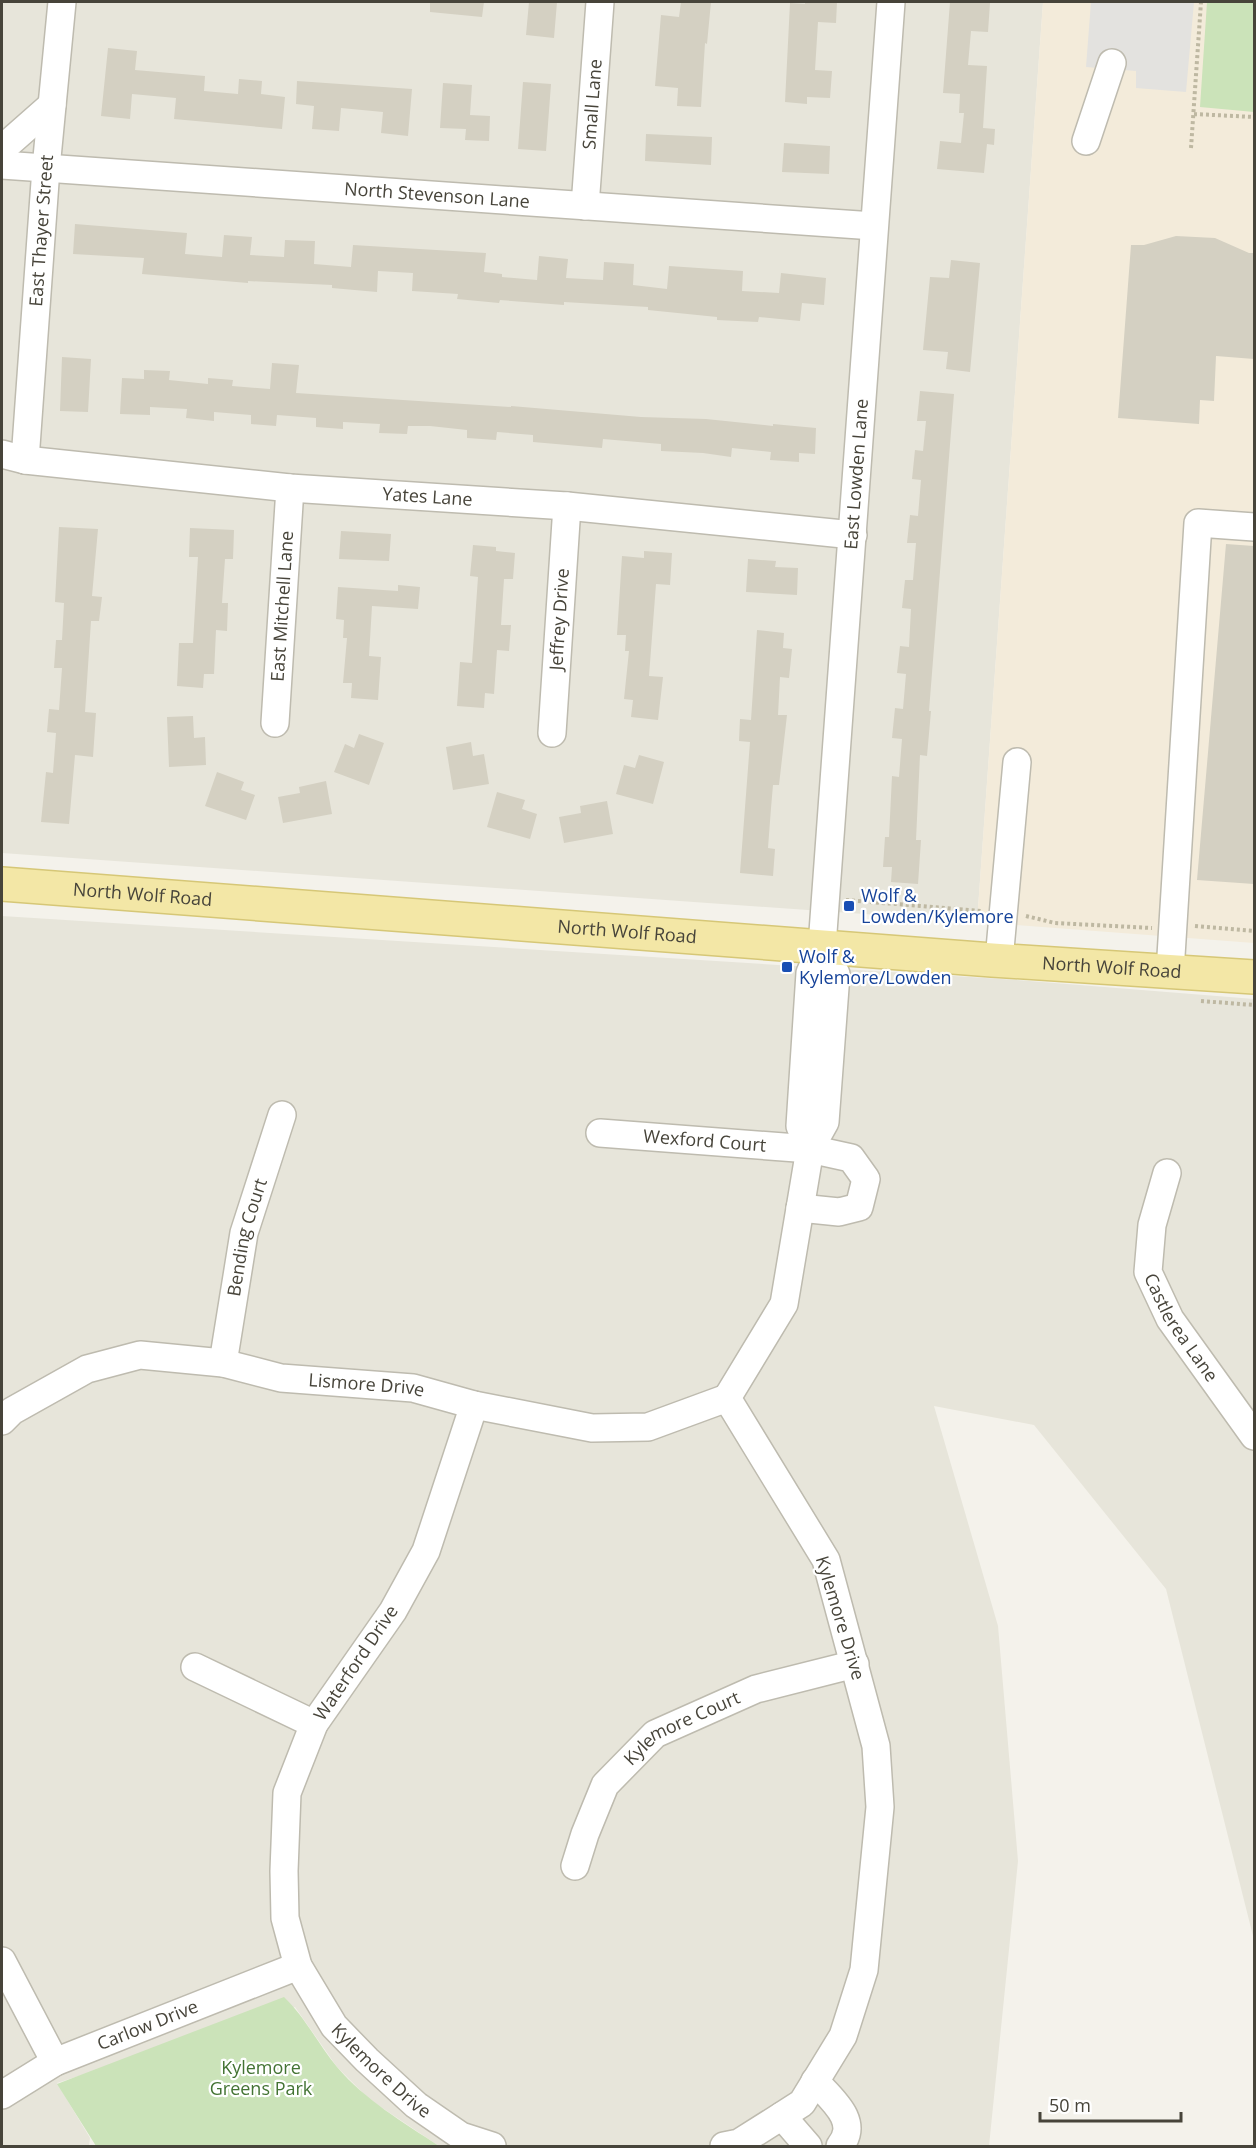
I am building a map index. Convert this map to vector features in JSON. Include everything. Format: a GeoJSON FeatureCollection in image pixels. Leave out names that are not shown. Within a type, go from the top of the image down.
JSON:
{"type":"FeatureCollection","features":[{"type":"Feature","properties":{"kind":"main road","name":"North Wolf Road"},"geometry":{"type":"LineString","coordinates":[[2,884],[999,960],[1254,977]]}},
{"type":"Feature","properties":{"kind":"street","name":"East Thayer Street"},"geometry":{"type":"LineString","coordinates":[[8,458],[46,168],[62,2]]}},
{"type":"Feature","properties":{"kind":"street","name":"Small Lane"},"geometry":{"type":"LineString","coordinates":[[585,206],[600,2]]}},
{"type":"Feature","properties":{"kind":"street","name":"East Lowden Lane"},"geometry":{"type":"LineString","coordinates":[[822,946],[891,2]]}},
{"type":"Feature","properties":{"kind":"street"},"geometry":{"type":"LineString","coordinates":[[1086,141],[1112,63]]}},
{"type":"Feature","properties":{"kind":"street"},"geometry":{"type":"LineString","coordinates":[[2,149],[52,105]]}},
{"type":"Feature","properties":{"kind":"street","name":"North Stevenson Lane"},"geometry":{"type":"LineString","coordinates":[[2,165],[874,226]]}},
{"type":"Feature","properties":{"kind":"street","name":"Yates Lane"},"geometry":{"type":"LineString","coordinates":[[8,458],[290,488],[567,506],[853,535]]}},
{"type":"Feature","properties":{"kind":"street","name":"East Mitchell Lane"},"geometry":{"type":"LineString","coordinates":[[275,723],[290,488]]}},
{"type":"Feature","properties":{"kind":"street","name":"Jeffrey Drive"},"geometry":{"type":"LineString","coordinates":[[552,733],[567,506]]}},
{"type":"Feature","properties":{"kind":"street"},"geometry":{"type":"LineString","coordinates":[[1170,972],[1198,523],[1254,527]]}},
{"type":"Feature","properties":{"kind":"street"},"geometry":{"type":"LineString","coordinates":[[999,960],[1017,762]]}},
{"type":"Feature","properties":{"kind":"street"},"geometry":{"type":"LineString","coordinates":[[727,1398],[783,1304],[810,1149],[800,1126],[810,973],[822,946]]}},
{"type":"Feature","properties":{"kind":"street","name":"Bending Court"},"geometry":{"type":"LineString","coordinates":[[223,1363],[243,1233],[282,1115]]}},
{"type":"Feature","properties":{"kind":"street","name":"Wexford Court"},"geometry":{"type":"LineString","coordinates":[[600,1133],[810,1149],[851,1158],[866,1179],[859,1207],[838,1212],[800,1208]]}},
{"type":"Feature","properties":{"kind":"street","name":"Castlerea Lane"},"geometry":{"type":"LineString","coordinates":[[1167,1173],[1152,1225],[1148,1272],[1170,1318],[1254,1436]]}},
{"type":"Feature","properties":{"kind":"street","name":"Lismore Drive"},"geometry":{"type":"LineString","coordinates":[[5,1409],[87,1369],[140,1355],[223,1363],[281,1378],[412,1389],[474,1405],[592,1428],[648,1427],[727,1398]]}},
{"type":"Feature","properties":{"kind":"street","name":"Kylemore Drive"},"geometry":{"type":"LineString","coordinates":[[724,2146],[739,2144],[802,2103],[843,2036],[864,1970],[880,1807],[876,1746],[826,1560],[727,1398]]}},
{"type":"Feature","properties":{"kind":"street","name":"Waterford Drive"},"geometry":{"type":"LineString","coordinates":[[298,1966],[285,1918],[287,1793],[314,1724],[393,1611],[426,1551],[474,1405]]}},
{"type":"Feature","properties":{"kind":"street","name":"Kylemore Court"},"geometry":{"type":"LineString","coordinates":[[575,1866],[605,1785],[655,1734],[756,1689],[855,1664]]}},
{"type":"Feature","properties":{"kind":"street"},"geometry":{"type":"LineString","coordinates":[[195,1667],[314,1724]]}},
{"type":"Feature","properties":{"kind":"street"},"geometry":{"type":"LineString","coordinates":[[2,1961],[55,2062]]}},
{"type":"Feature","properties":{"kind":"street","name":"Kylemore Drive"},"geometry":{"type":"LineString","coordinates":[[298,1966],[334,2026],[366,2060],[416,2105],[461,2136],[492,2146]]}},
{"type":"Feature","properties":{"kind":"street","name":"Carlow Drive"},"geometry":{"type":"LineString","coordinates":[[2,2095],[55,2062],[298,1966]]}},
{"type":"Feature","properties":{"kind":"street"},"geometry":{"type":"LineString","coordinates":[[815,2081],[844,2114],[849,2130],[840,2146]]}},
{"type":"Feature","properties":{"kind":"street"},"geometry":{"type":"LineString","coordinates":[[782,2116],[808,2146]]}},
{"type":"Feature","properties":{"kind":"path"},"geometry":{"type":"LineString","coordinates":[[1191,148],[1201,2]]}},
{"type":"Feature","properties":{"kind":"path"},"geometry":{"type":"LineString","coordinates":[[1194,114],[1254,117]]}},
{"type":"Feature","properties":{"kind":"path"},"geometry":{"type":"LineString","coordinates":[[842,900],[1004,912],[1055,923],[1126,928],[1254,930]]}},
{"type":"Feature","properties":{"kind":"shaded area"},"geometry":{"type":"Polygon","coordinates":[[[2,2],[1043,2],[977,922],[2,853],[2,2]]]}},
{"type":"Feature","properties":{"kind":"shaded area"},"geometry":{"type":"Polygon","coordinates":[[[1043,2],[1254,2],[1254,943],[977,922],[1043,2]]]}},
{"type":"Feature","properties":{"kind":"shaded area"},"geometry":{"type":"Polygon","coordinates":[[[1091,2],[1194,2],[1186,92],[1136,88],[1136,71],[1086,67],[1091,2]]]}},
{"type":"Feature","properties":{"kind":"shaded area"},"geometry":{"type":"Polygon","coordinates":[[[2,916],[1017,980],[1254,999],[1254,1940],[1166,1589],[1034,1425],[934,1406],[998,1626],[1018,1861],[989,2146],[439,2146],[369,2099],[337,2067],[295,2007],[57,2083],[90,2138],[89,2146],[2,2146],[2,916]]]}},
{"type":"Feature","properties":{"kind":"green space"},"geometry":{"type":"Polygon","coordinates":[[[1207,2],[1254,2],[1254,112],[1200,107],[1207,2]]]}},
{"type":"Feature","properties":{"kind":"green space","name":"Kylemore Greens Park"},"geometry":{"type":"Polygon","coordinates":[[[284,1997],[348,2079],[385,2110],[439,2146],[96,2146],[57,2084],[284,1997]]]}},
{"type":"Feature","properties":{"kind":"building"},"geometry":{"type":"Polygon","coordinates":[[[430,2],[484,2],[482,17],[430,12],[430,2]]]}},
{"type":"Feature","properties":{"kind":"building"},"geometry":{"type":"Polygon","coordinates":[[[529,2],[557,2],[554,38],[526,35],[529,2]]]}},
{"type":"Feature","properties":{"kind":"building"},"geometry":{"type":"Polygon","coordinates":[[[681,2],[711,2],[707,44],[705,43],[701,107],[677,106],[678,88],[655,86],[661,15],[679,17],[681,2]]]}},
{"type":"Feature","properties":{"kind":"building"},"geometry":{"type":"Polygon","coordinates":[[[805,2],[837,2],[836,23],[818,22],[815,70],[832,71],[830,98],[807,97],[807,104],[785,102],[790,3],[805,4],[805,2]]]}},
{"type":"Feature","properties":{"kind":"building"},"geometry":{"type":"Polygon","coordinates":[[[950,2],[990,3],[988,32],[971,31],[968,65],[987,66],[983,128],[995,129],[994,145],[987,144],[984,173],[937,169],[940,141],[961,143],[964,113],[959,113],[960,94],[943,93],[950,2]]]}},
{"type":"Feature","properties":{"kind":"building"},"geometry":{"type":"Polygon","coordinates":[[[108,48],[137,51],[135,70],[205,76],[204,91],[238,94],[239,79],[262,81],[261,94],[285,97],[282,129],[174,119],[176,98],[132,94],[130,119],[101,116],[108,48]]]}},
{"type":"Feature","properties":{"kind":"building"},"geometry":{"type":"Polygon","coordinates":[[[297,81],[412,89],[408,136],[381,133],[383,112],[341,108],[339,131],[312,129],[314,106],[296,104],[297,81]]]}},
{"type":"Feature","properties":{"kind":"building"},"geometry":{"type":"Polygon","coordinates":[[[523,82],[551,84],[546,151],[518,149],[523,82]]]}},
{"type":"Feature","properties":{"kind":"building"},"geometry":{"type":"Polygon","coordinates":[[[443,83],[472,85],[470,115],[490,116],[489,141],[465,140],[466,129],[440,128],[443,83]]]}},
{"type":"Feature","properties":{"kind":"building"},"geometry":{"type":"Polygon","coordinates":[[[646,134],[712,137],[711,165],[645,161],[646,134]]]}},
{"type":"Feature","properties":{"kind":"building"},"geometry":{"type":"Polygon","coordinates":[[[784,143],[830,146],[829,174],[782,172],[784,143]]]}},
{"type":"Feature","properties":{"kind":"building"},"geometry":{"type":"Polygon","coordinates":[[[75,224],[187,233],[185,254],[222,257],[224,235],[252,237],[250,255],[284,257],[285,240],[315,241],[314,264],[351,267],[353,245],[486,253],[484,272],[502,274],[502,277],[537,280],[539,256],[568,259],[566,278],[603,280],[604,262],[634,264],[633,285],[667,289],[669,266],[743,271],[742,291],[779,293],[781,273],[826,278],[824,305],[802,303],[800,321],[759,317],[758,322],[717,320],[717,317],[648,310],[648,307],[564,302],[564,305],[500,300],[499,303],[457,299],[458,294],[412,291],[413,273],[378,271],[377,292],[332,288],[332,285],[248,281],[248,283],[142,274],[144,258],[73,254],[75,224]]]}},
{"type":"Feature","properties":{"kind":"building"},"geometry":{"type":"Polygon","coordinates":[[[1176,236],[1215,238],[1254,253],[1254,359],[1216,356],[1214,401],[1200,400],[1199,424],[1118,418],[1131,245],[1144,245],[1176,236]]]}},
{"type":"Feature","properties":{"kind":"building"},"geometry":{"type":"Polygon","coordinates":[[[951,260],[980,263],[970,372],[946,369],[948,352],[923,350],[930,277],[949,278],[951,260]]]}},
{"type":"Feature","properties":{"kind":"building"},"geometry":{"type":"Polygon","coordinates":[[[62,357],[91,359],[88,412],[60,411],[62,357]]]}},
{"type":"Feature","properties":{"kind":"building"},"geometry":{"type":"Polygon","coordinates":[[[272,363],[299,365],[296,393],[816,428],[815,454],[799,453],[799,462],[770,460],[771,452],[732,448],[731,457],[661,451],[661,444],[603,439],[602,448],[533,442],[533,435],[497,432],[496,440],[467,438],[467,430],[430,426],[408,426],[407,434],[379,433],[380,424],[343,422],[343,429],[316,427],[316,418],[277,415],[276,426],[251,424],[251,415],[214,412],[214,421],[186,418],[187,409],[150,407],[150,415],[120,414],[122,378],[144,379],[144,370],[170,371],[169,380],[208,384],[208,378],[233,380],[232,386],[270,389],[272,363]]]}},
{"type":"Feature","properties":{"kind":"building"},"geometry":{"type":"Polygon","coordinates":[[[920,391],[954,394],[927,756],[920,755],[916,840],[921,840],[918,884],[891,882],[892,867],[883,867],[885,837],[889,837],[892,776],[899,777],[902,739],[892,738],[895,708],[903,709],[906,674],[897,673],[900,646],[909,647],[911,609],[902,608],[905,580],[913,580],[916,543],[907,543],[910,515],[918,516],[921,480],[912,479],[915,450],[923,451],[926,421],[917,421],[920,391]]]}},
{"type":"Feature","properties":{"kind":"building"},"geometry":{"type":"Polygon","coordinates":[[[59,527],[98,529],[92,596],[102,597],[99,621],[91,621],[85,712],[96,713],[93,757],[75,755],[69,824],[41,822],[46,772],[53,773],[56,733],[47,732],[49,709],[59,710],[62,668],[54,668],[56,640],[62,640],[64,603],[55,602],[59,527]]]}},
{"type":"Feature","properties":{"kind":"building"},"geometry":{"type":"Polygon","coordinates":[[[190,528],[234,530],[233,559],[225,559],[222,603],[228,603],[227,631],[216,630],[214,674],[204,674],[203,688],[177,686],[179,643],[193,643],[198,557],[189,557],[190,528]]]}},
{"type":"Feature","properties":{"kind":"building"},"geometry":{"type":"Polygon","coordinates":[[[341,531],[391,534],[389,561],[339,559],[341,531]]]}},
{"type":"Feature","properties":{"kind":"building"},"geometry":{"type":"Polygon","coordinates":[[[1226,544],[1254,546],[1254,884],[1197,880],[1226,544]]]}},
{"type":"Feature","properties":{"kind":"building"},"geometry":{"type":"Polygon","coordinates":[[[473,545],[496,547],[496,551],[515,553],[513,579],[504,579],[501,625],[511,625],[509,651],[497,650],[494,694],[485,693],[484,708],[457,706],[460,662],[472,663],[478,577],[470,576],[473,545]]]}},
{"type":"Feature","properties":{"kind":"building"},"geometry":{"type":"Polygon","coordinates":[[[644,551],[672,553],[670,585],[656,584],[649,676],[663,677],[658,720],[631,717],[633,700],[624,699],[629,651],[625,651],[626,635],[617,635],[622,556],[644,558],[644,551]]]}},
{"type":"Feature","properties":{"kind":"building"},"geometry":{"type":"Polygon","coordinates":[[[748,559],[776,561],[775,567],[798,568],[797,595],[746,592],[748,559]]]}},
{"type":"Feature","properties":{"kind":"building"},"geometry":{"type":"Polygon","coordinates":[[[398,585],[420,587],[418,609],[372,606],[369,656],[381,657],[378,700],[351,698],[352,683],[343,683],[347,638],[343,638],[344,620],[336,619],[338,587],[398,591],[398,585]]]}},
{"type":"Feature","properties":{"kind":"building"},"geometry":{"type":"Polygon","coordinates":[[[757,630],[784,633],[783,648],[792,649],[789,678],[780,677],[778,715],[787,715],[779,785],[773,785],[771,808],[768,848],[775,849],[773,876],[740,873],[750,742],[739,741],[740,719],[751,720],[757,630]]]}},
{"type":"Feature","properties":{"kind":"building"},"geometry":{"type":"Polygon","coordinates":[[[193,716],[194,738],[205,737],[206,765],[169,767],[167,717],[193,716]]]}},
{"type":"Feature","properties":{"kind":"building"},"geometry":{"type":"Polygon","coordinates":[[[359,734],[384,743],[369,785],[334,772],[345,744],[354,748],[359,734]]]}},
{"type":"Feature","properties":{"kind":"building"},"geometry":{"type":"Polygon","coordinates":[[[471,742],[473,756],[484,754],[489,784],[453,790],[446,747],[471,742]]]}},
{"type":"Feature","properties":{"kind":"building"},"geometry":{"type":"Polygon","coordinates":[[[639,755],[664,762],[653,804],[616,794],[624,765],[635,768],[639,755]]]}},
{"type":"Feature","properties":{"kind":"building"},"geometry":{"type":"Polygon","coordinates":[[[217,772],[244,782],[241,790],[255,795],[246,820],[205,806],[217,772]]]}},
{"type":"Feature","properties":{"kind":"building"},"geometry":{"type":"Polygon","coordinates":[[[326,781],[332,814],[283,823],[278,797],[300,793],[299,787],[326,781]]]}},
{"type":"Feature","properties":{"kind":"building"},"geometry":{"type":"Polygon","coordinates":[[[497,792],[525,800],[522,809],[537,814],[530,839],[487,827],[497,792]]]}},
{"type":"Feature","properties":{"kind":"building"},"geometry":{"type":"Polygon","coordinates":[[[607,801],[613,834],[564,843],[559,817],[581,813],[580,806],[607,801]]]}},
{"type":"Feature","properties":{"kind":"place","name":"Wolf & Lowden/Kylemore"},"geometry":{"type":"Point","coordinates":[849,906]}},
{"type":"Feature","properties":{"kind":"place","name":"Wolf & Kylemore/Lowden"},"geometry":{"type":"Point","coordinates":[787,967]}}]}
